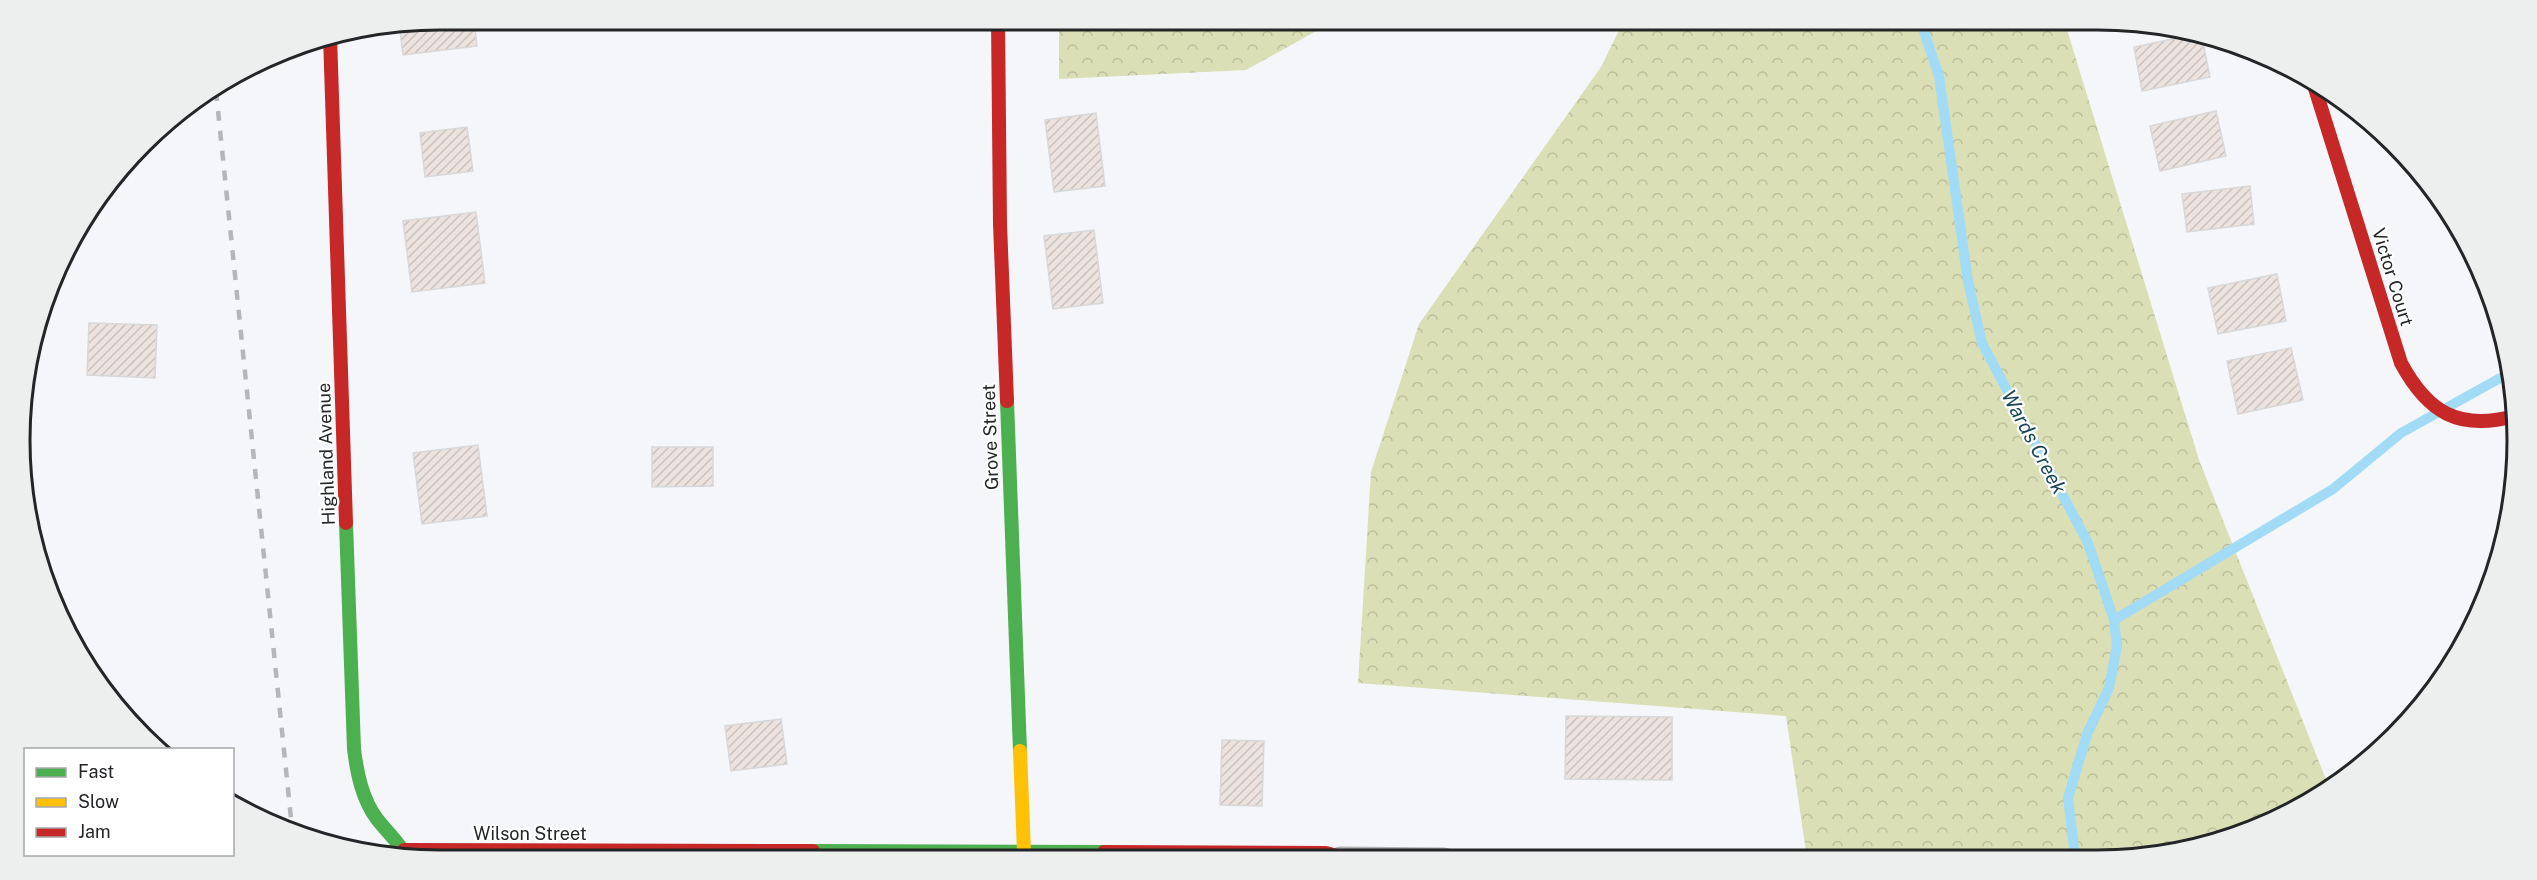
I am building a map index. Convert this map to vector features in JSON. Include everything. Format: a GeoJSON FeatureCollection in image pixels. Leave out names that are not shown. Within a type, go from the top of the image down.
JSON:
{"type":"FeatureCollection","features":[{"type":"Feature","properties":{"kind":"street","name":"Grove Street"},"geometry":{"type":"LineString","coordinates":[[998,30],[1000,224],[1024,850]]}},
{"type":"Feature","properties":{"kind":"street","name":"Highland Avenue"},"geometry":{"type":"LineString","coordinates":[[330,45],[354,749],[357,773],[364,796],[376,818],[401,848]]}},
{"type":"Feature","properties":{"kind":"street","name":"Victor Court"},"geometry":{"type":"LineString","coordinates":[[2317,94],[2401,363],[2410,382],[2423,398],[2440,412],[2458,419],[2478,423],[2506,419]]}},
{"type":"Feature","properties":{"kind":"green space"},"geometry":{"type":"Polygon","coordinates":[[[1059,30],[1318,30],[1246,70],[1059,79],[1059,30]]]}},
{"type":"Feature","properties":{"kind":"green space"},"geometry":{"type":"Polygon","coordinates":[[[1619,30],[2067,30],[2199,460],[2326,780],[2254,819],[2203,836],[2151,846],[2097,850],[1806,850],[1786,716],[1358,683],[1371,472],[1419,324],[1601,67],[1619,30]]]}},
{"type":"Feature","properties":{"kind":"building"},"geometry":{"type":"Polygon","coordinates":[[[475,30],[477,46],[403,55],[400,32],[475,30]]]}},
{"type":"Feature","properties":{"kind":"building"},"geometry":{"type":"Polygon","coordinates":[[[2177,38],[2203,44],[2210,77],[2142,91],[2134,47],[2177,38]]]}},
{"type":"Feature","properties":{"kind":"building"},"geometry":{"type":"Polygon","coordinates":[[[2216,111],[2226,156],[2160,171],[2150,126],[2216,111]]]}},
{"type":"Feature","properties":{"kind":"building"},"geometry":{"type":"Polygon","coordinates":[[[1096,113],[1105,186],[1054,192],[1045,120],[1096,113]]]}},
{"type":"Feature","properties":{"kind":"building"},"geometry":{"type":"Polygon","coordinates":[[[467,127],[473,171],[425,177],[420,133],[467,127]]]}},
{"type":"Feature","properties":{"kind":"building"},"geometry":{"type":"Polygon","coordinates":[[[2250,186],[2254,224],[2187,232],[2182,194],[2250,186]]]}},
{"type":"Feature","properties":{"kind":"building"},"geometry":{"type":"Polygon","coordinates":[[[476,212],[485,283],[412,292],[403,221],[476,212]]]}},
{"type":"Feature","properties":{"kind":"building"},"geometry":{"type":"Polygon","coordinates":[[[1094,230],[1103,303],[1053,309],[1044,236],[1094,230]]]}},
{"type":"Feature","properties":{"kind":"building"},"geometry":{"type":"Polygon","coordinates":[[[2277,274],[2286,321],[2218,334],[2208,288],[2277,274]]]}},
{"type":"Feature","properties":{"kind":"building"},"geometry":{"type":"Polygon","coordinates":[[[89,323],[157,325],[155,378],[87,375],[89,323]]]}},
{"type":"Feature","properties":{"kind":"building"},"geometry":{"type":"Polygon","coordinates":[[[2291,348],[2303,400],[2238,414],[2227,361],[2291,348]]]}},
{"type":"Feature","properties":{"kind":"building"},"geometry":{"type":"Polygon","coordinates":[[[478,445],[487,516],[422,524],[413,453],[478,445]]]}},
{"type":"Feature","properties":{"kind":"building"},"geometry":{"type":"Polygon","coordinates":[[[652,447],[713,447],[713,486],[652,487],[652,447]]]}},
{"type":"Feature","properties":{"kind":"building"},"geometry":{"type":"Polygon","coordinates":[[[1566,716],[1672,717],[1672,780],[1565,779],[1566,716]]]}},
{"type":"Feature","properties":{"kind":"building"},"geometry":{"type":"Polygon","coordinates":[[[781,719],[787,764],[731,771],[725,726],[781,719]]]}},
{"type":"Feature","properties":{"kind":"building"},"geometry":{"type":"Polygon","coordinates":[[[1222,740],[1264,741],[1262,806],[1220,805],[1222,740]]]}},
{"type":"Feature","properties":{"kind":"waterway","name":"Wards Creek"},"geometry":{"type":"LineString","coordinates":[[1923,30],[1939,76],[1968,281],[1982,343],[2088,543],[2114,620],[2117,646],[2109,688],[2087,734],[2068,798],[2074,850]]}},
{"type":"Feature","properties":{"kind":"waterway"},"geometry":{"type":"LineString","coordinates":[[2114,620],[2333,489],[2401,433],[2502,377]]}},
{"type":"Feature","properties":{"kind":"railway"},"geometry":{"type":"LineString","coordinates":[[217,96],[291,822]]}},
{"type":"Feature","properties":{"kind":"traffic: fast"},"geometry":{"type":"LineString","coordinates":[[1007,401],[1020,751]]}},
{"type":"Feature","properties":{"kind":"traffic: fast"},"geometry":{"type":"LineString","coordinates":[[346,523],[354,749],[357,767],[361,786],[372,811],[401,848]]}},
{"type":"Feature","properties":{"kind":"traffic: slow"},"geometry":{"type":"LineString","coordinates":[[1020,751],[1024,850]]}},
{"type":"Feature","properties":{"kind":"traffic: jam"},"geometry":{"type":"LineString","coordinates":[[998,30],[1000,224],[1007,401]]}},
{"type":"Feature","properties":{"kind":"traffic: jam"},"geometry":{"type":"LineString","coordinates":[[330,45],[346,523]]}},
{"type":"Feature","properties":{"kind":"traffic: jam"},"geometry":{"type":"LineString","coordinates":[[2317,94],[2401,363],[2422,394],[2434,406],[2447,414],[2477,421],[2506,418]]}}]}
